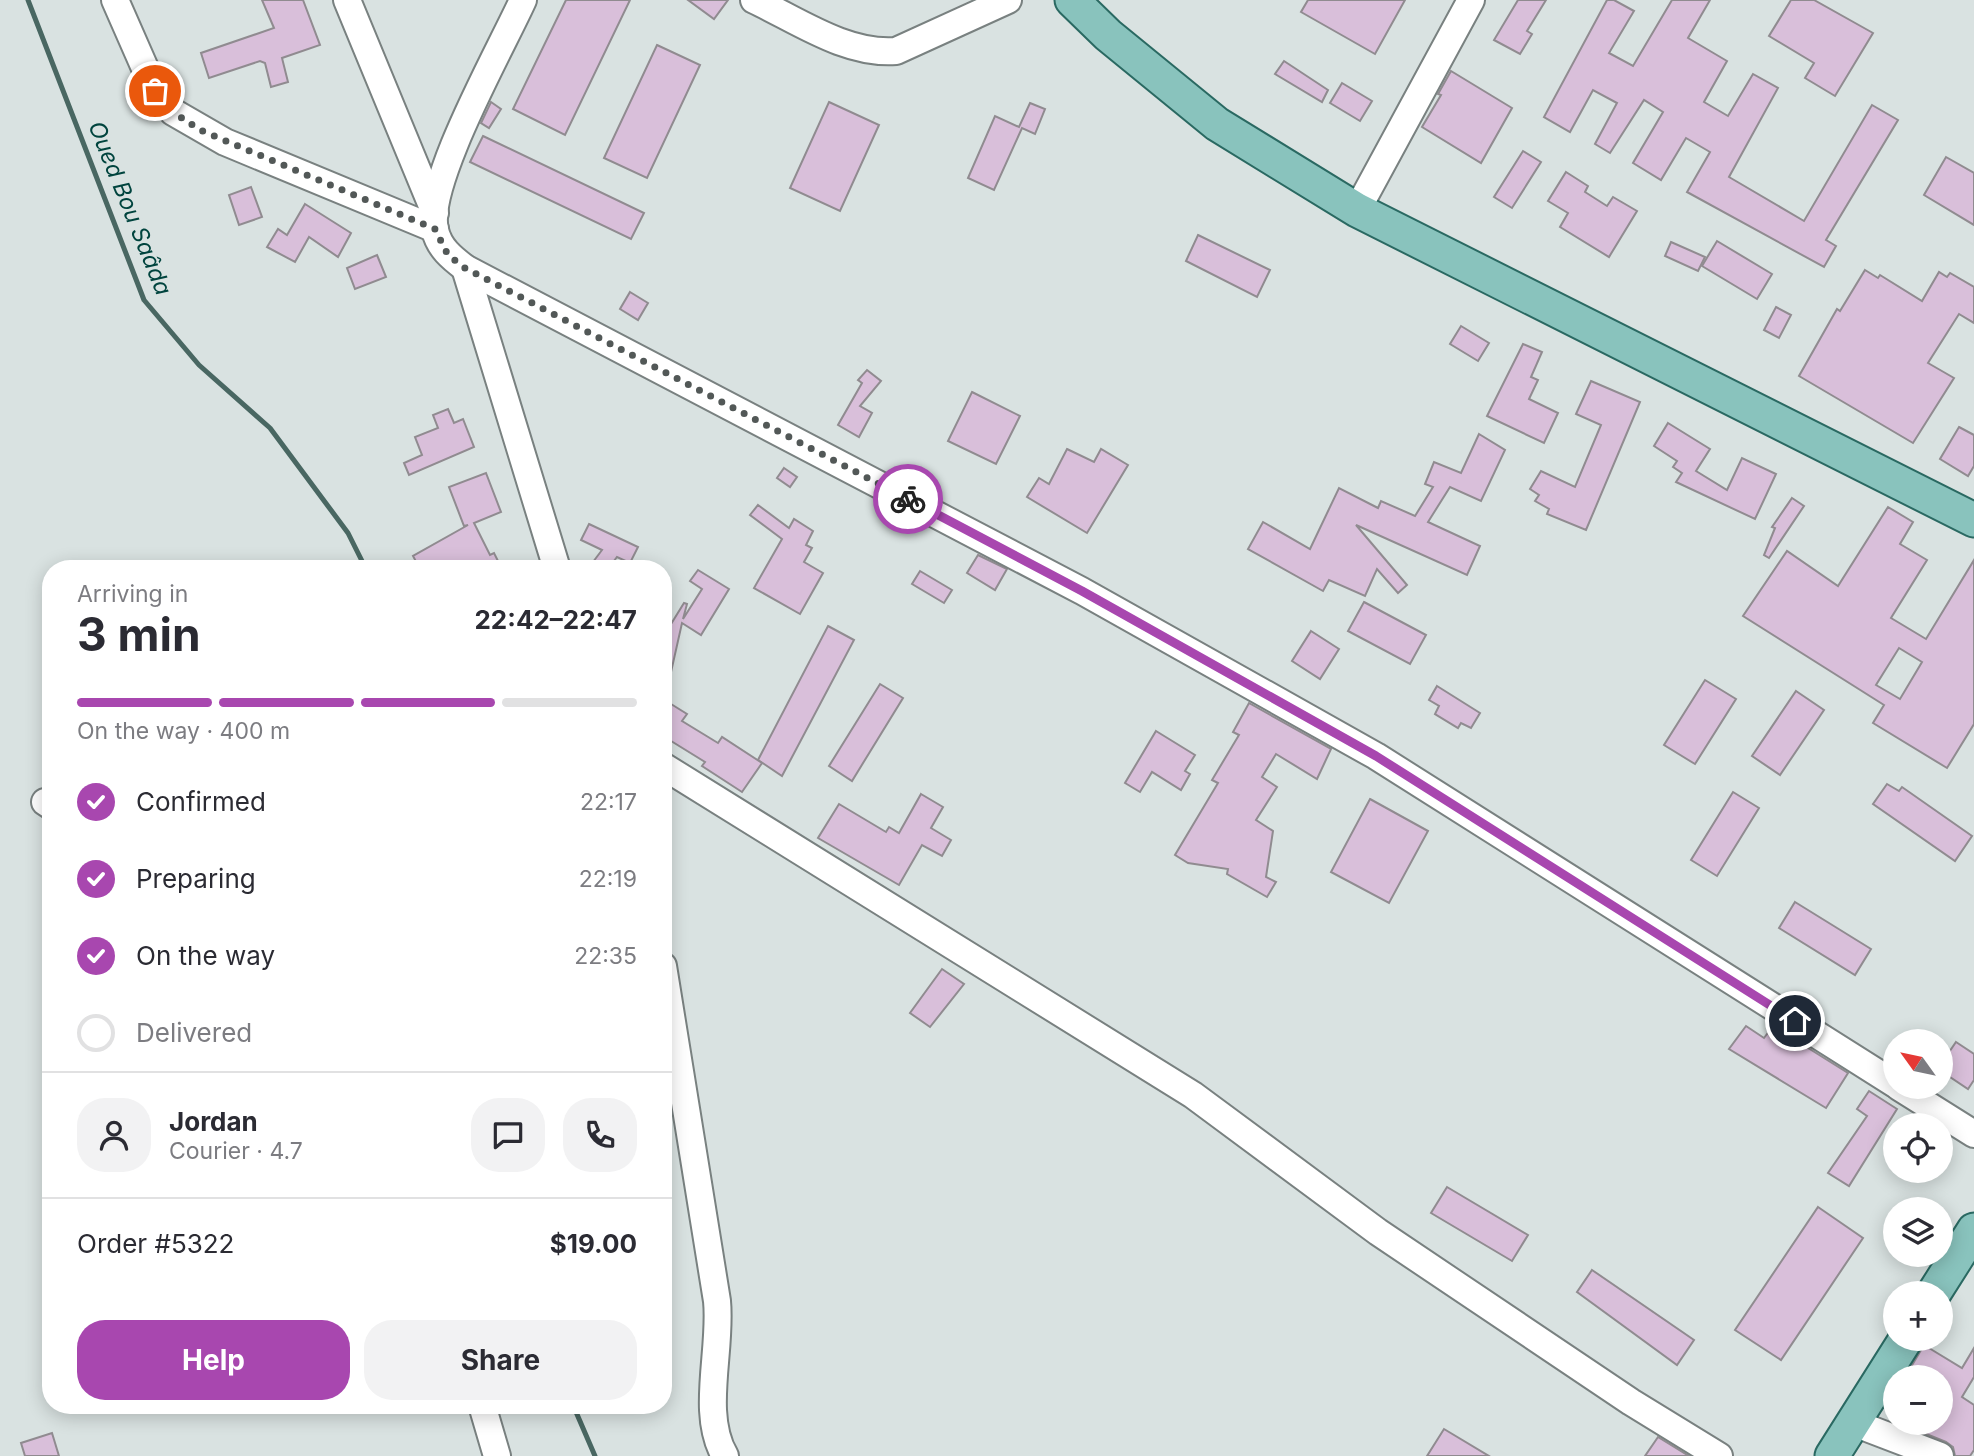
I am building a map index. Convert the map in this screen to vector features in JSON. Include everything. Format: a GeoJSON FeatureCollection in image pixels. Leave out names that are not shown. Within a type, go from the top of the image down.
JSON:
{"type":"FeatureCollection","features":[{"type":"Feature","properties":{"kind":"main road"},"geometry":{"type":"LineString","coordinates":[[1072,0],[1108,35],[1217,124],[1357,209],[1974,520]]}},
{"type":"Feature","properties":{"kind":"main road"},"geometry":{"type":"LineString","coordinates":[[1942,1281],[1974,1230]]}},
{"type":"Feature","properties":{"kind":"main road"},"geometry":{"type":"LineString","coordinates":[[1953,1293],[1974,1259]]}},
{"type":"Feature","properties":{"kind":"main road"},"geometry":{"type":"LineString","coordinates":[[1832,1456],[1898,1351]]}},
{"type":"Feature","properties":{"kind":"main road"},"geometry":{"type":"LineString","coordinates":[[1849,1456],[1883,1402]]}},
{"type":"Feature","properties":{"kind":"street"},"geometry":{"type":"LineString","coordinates":[[115,0],[155,91],[173,112],[225,142],[435,221]]}},
{"type":"Feature","properties":{"kind":"street"},"geometry":{"type":"LineString","coordinates":[[346,0],[448,255],[465,268],[1082,591],[1376,756],[1883,1077]]}},
{"type":"Feature","properties":{"kind":"street"},"geometry":{"type":"LineString","coordinates":[[435,221],[443,177],[456,143],[523,0]]}},
{"type":"Feature","properties":{"kind":"street"},"geometry":{"type":"LineString","coordinates":[[754,0],[857,48],[878,52],[895,51],[1008,0]]}},
{"type":"Feature","properties":{"kind":"street"},"geometry":{"type":"LineString","coordinates":[[1357,209],[1471,0]]}},
{"type":"Feature","properties":{"kind":"street"},"geometry":{"type":"LineString","coordinates":[[465,268],[554,560]]}},
{"type":"Feature","properties":{"kind":"street"},"geometry":{"type":"LineString","coordinates":[[672,772],[1193,1095],[1389,1239],[1631,1402],[1719,1456]]}},
{"type":"Feature","properties":{"kind":"street"},"geometry":{"type":"LineString","coordinates":[[672,1022],[717,1301],[720,1329],[713,1414],[714,1430],[725,1456]]}},
{"type":"Feature","properties":{"kind":"street"},"geometry":{"type":"LineString","coordinates":[[1918,1099],[1974,1134]]}},
{"type":"Feature","properties":{"kind":"street"},"geometry":{"type":"LineString","coordinates":[[485,1414],[497,1456]]}},
{"type":"Feature","properties":{"kind":"street"},"geometry":{"type":"LineString","coordinates":[[1867,1428],[1940,1456]]}},
{"type":"Feature","properties":{"kind":"building"},"geometry":{"type":"Polygon","coordinates":[[[262,0],[303,0],[320,45],[282,58],[288,82],[271,87],[265,63],[260,61],[209,78],[201,53],[274,28],[262,0]]]}},
{"type":"Feature","properties":{"kind":"building"},"geometry":{"type":"Polygon","coordinates":[[[566,0],[630,0],[565,135],[513,109],[566,0]]]}},
{"type":"Feature","properties":{"kind":"building"},"geometry":{"type":"Polygon","coordinates":[[[688,0],[728,0],[714,19],[688,0]]]}},
{"type":"Feature","properties":{"kind":"building"},"geometry":{"type":"Polygon","coordinates":[[[1308,0],[1405,0],[1375,54],[1301,12],[1308,0]]]}},
{"type":"Feature","properties":{"kind":"building"},"geometry":{"type":"Polygon","coordinates":[[[1518,0],[1546,0],[1527,31],[1532,34],[1520,54],[1494,40],[1518,0]]]}},
{"type":"Feature","properties":{"kind":"building"},"geometry":{"type":"Polygon","coordinates":[[[1607,0],[1614,0],[1634,11],[1609,53],[1633,66],[1672,0],[1710,0],[1688,38],[1727,61],[1704,102],[1728,116],[1753,74],[1778,88],[1729,177],[1804,221],[1872,105],[1898,120],[1826,240],[1836,246],[1824,267],[1687,192],[1710,152],[1686,138],[1661,180],[1633,163],[1663,112],[1644,100],[1610,153],[1595,144],[1617,103],[1593,90],[1570,132],[1544,117],[1607,0]]]}},
{"type":"Feature","properties":{"kind":"building"},"geometry":{"type":"Polygon","coordinates":[[[1791,0],[1814,0],[1873,33],[1835,96],[1805,78],[1814,63],[1769,36],[1791,0]]]}},
{"type":"Feature","properties":{"kind":"building"},"geometry":{"type":"Polygon","coordinates":[[[657,45],[700,65],[647,178],[604,158],[657,45]]]}},
{"type":"Feature","properties":{"kind":"building"},"geometry":{"type":"Polygon","coordinates":[[[1284,61],[1328,90],[1322,102],[1275,74],[1284,61]]]}},
{"type":"Feature","properties":{"kind":"building"},"geometry":{"type":"Polygon","coordinates":[[[1451,71],[1512,108],[1481,163],[1422,127],[1441,95],[1438,94],[1451,71]]]}},
{"type":"Feature","properties":{"kind":"building"},"geometry":{"type":"Polygon","coordinates":[[[1342,83],[1372,101],[1360,121],[1330,103],[1342,83]]]}},
{"type":"Feature","properties":{"kind":"building"},"geometry":{"type":"Polygon","coordinates":[[[491,102],[501,109],[489,128],[481,123],[491,102]]]}},
{"type":"Feature","properties":{"kind":"building"},"geometry":{"type":"Polygon","coordinates":[[[829,102],[879,125],[840,211],[790,188],[829,102]]]}},
{"type":"Feature","properties":{"kind":"building"},"geometry":{"type":"Polygon","coordinates":[[[1030,103],[1045,109],[1035,134],[1022,128],[994,190],[968,178],[995,116],[1019,127],[1030,103]]]}},
{"type":"Feature","properties":{"kind":"building"},"geometry":{"type":"Polygon","coordinates":[[[483,136],[644,213],[631,239],[470,162],[483,136]]]}},
{"type":"Feature","properties":{"kind":"building"},"geometry":{"type":"Polygon","coordinates":[[[1523,151],[1541,162],[1512,208],[1494,197],[1523,151]]]}},
{"type":"Feature","properties":{"kind":"building"},"geometry":{"type":"Polygon","coordinates":[[[1946,157],[1974,173],[1974,225],[1924,195],[1946,157]]]}},
{"type":"Feature","properties":{"kind":"building"},"geometry":{"type":"Polygon","coordinates":[[[1566,172],[1588,186],[1585,192],[1607,206],[1613,197],[1637,211],[1609,257],[1560,227],[1568,213],[1548,201],[1566,172]]]}},
{"type":"Feature","properties":{"kind":"building"},"geometry":{"type":"Polygon","coordinates":[[[251,187],[262,217],[239,225],[229,195],[251,187]]]}},
{"type":"Feature","properties":{"kind":"building"},"geometry":{"type":"Polygon","coordinates":[[[305,204],[351,233],[338,257],[309,237],[295,262],[267,247],[278,229],[287,235],[305,204]]]}},
{"type":"Feature","properties":{"kind":"building"},"geometry":{"type":"Polygon","coordinates":[[[1198,235],[1270,270],[1257,297],[1186,261],[1198,235]]]}},
{"type":"Feature","properties":{"kind":"building"},"geometry":{"type":"Polygon","coordinates":[[[1717,241],[1772,274],[1757,299],[1702,266],[1717,241]]]}},
{"type":"Feature","properties":{"kind":"building"},"geometry":{"type":"Polygon","coordinates":[[[1671,242],[1705,257],[1698,271],[1665,256],[1671,242]]]}},
{"type":"Feature","properties":{"kind":"building"},"geometry":{"type":"Polygon","coordinates":[[[377,255],[386,277],[355,289],[347,268],[377,255]]]}},
{"type":"Feature","properties":{"kind":"building"},"geometry":{"type":"Polygon","coordinates":[[[1865,270],[1878,278],[1880,275],[1922,301],[1939,272],[1947,277],[1950,273],[1974,287],[1974,323],[1959,314],[1928,363],[1954,378],[1913,443],[1799,376],[1837,309],[1840,311],[1865,270]]]}},
{"type":"Feature","properties":{"kind":"building"},"geometry":{"type":"Polygon","coordinates":[[[630,292],[648,303],[638,320],[620,309],[630,292]]]}},
{"type":"Feature","properties":{"kind":"building"},"geometry":{"type":"Polygon","coordinates":[[[1776,307],[1791,315],[1779,338],[1764,330],[1776,307]]]}},
{"type":"Feature","properties":{"kind":"building"},"geometry":{"type":"Polygon","coordinates":[[[1461,326],[1489,343],[1478,361],[1450,344],[1461,326]]]}},
{"type":"Feature","properties":{"kind":"building"},"geometry":{"type":"Polygon","coordinates":[[[1523,344],[1542,352],[1531,377],[1538,380],[1529,399],[1558,413],[1544,443],[1487,416],[1523,344]]]}},
{"type":"Feature","properties":{"kind":"building"},"geometry":{"type":"Polygon","coordinates":[[[867,370],[881,381],[860,406],[872,413],[859,437],[838,425],[862,383],[858,380],[867,370]]]}},
{"type":"Feature","properties":{"kind":"building"},"geometry":{"type":"Polygon","coordinates":[[[1591,381],[1640,402],[1586,530],[1547,514],[1549,509],[1535,501],[1539,495],[1530,489],[1541,471],[1575,487],[1601,425],[1576,414],[1591,381]]]}},
{"type":"Feature","properties":{"kind":"building"},"geometry":{"type":"Polygon","coordinates":[[[972,392],[1020,416],[996,464],[948,441],[972,392]]]}},
{"type":"Feature","properties":{"kind":"building"},"geometry":{"type":"Polygon","coordinates":[[[448,409],[454,423],[463,419],[474,447],[409,475],[404,463],[422,455],[415,437],[438,428],[433,415],[448,409]]]}},
{"type":"Feature","properties":{"kind":"building"},"geometry":{"type":"Polygon","coordinates":[[[1668,423],[1710,449],[1696,471],[1727,490],[1742,458],[1776,474],[1755,519],[1676,482],[1682,473],[1673,467],[1677,461],[1654,446],[1668,423]]]}},
{"type":"Feature","properties":{"kind":"building"},"geometry":{"type":"Polygon","coordinates":[[[1959,427],[1974,435],[1974,466],[1968,476],[1940,459],[1959,427]]]}},
{"type":"Feature","properties":{"kind":"building"},"geometry":{"type":"Polygon","coordinates":[[[1479,434],[1505,450],[1481,501],[1450,487],[1428,522],[1480,546],[1467,575],[1356,525],[1407,585],[1398,593],[1377,569],[1365,596],[1329,580],[1323,591],[1248,549],[1263,522],[1310,549],[1339,488],[1378,508],[1381,501],[1415,516],[1433,487],[1425,484],[1434,462],[1461,473],[1479,434]]]}},
{"type":"Feature","properties":{"kind":"building"},"geometry":{"type":"Polygon","coordinates":[[[1067,449],[1094,462],[1101,449],[1128,465],[1087,533],[1027,497],[1039,478],[1049,484],[1067,449]]]}},
{"type":"Feature","properties":{"kind":"building"},"geometry":{"type":"Polygon","coordinates":[[[784,468],[797,477],[790,487],[777,478],[784,468]]]}},
{"type":"Feature","properties":{"kind":"building"},"geometry":{"type":"Polygon","coordinates":[[[486,473],[501,512],[474,523],[490,555],[494,553],[498,560],[415,560],[413,556],[468,525],[464,526],[449,487],[486,473]]]}},
{"type":"Feature","properties":{"kind":"building"},"geometry":{"type":"Polygon","coordinates":[[[1792,498],[1804,506],[1769,558],[1764,555],[1775,528],[1772,527],[1792,498]]]}},
{"type":"Feature","properties":{"kind":"building"},"geometry":{"type":"Polygon","coordinates":[[[758,505],[789,528],[794,519],[813,531],[806,545],[812,548],[804,562],[823,573],[800,614],[754,588],[782,539],[750,515],[758,505]]]}},
{"type":"Feature","properties":{"kind":"building"},"geometry":{"type":"Polygon","coordinates":[[[1888,507],[1913,522],[1900,544],[1927,560],[1891,618],[1926,639],[1974,560],[1974,724],[1947,768],[1873,723],[1884,705],[1743,616],[1787,551],[1838,586],[1888,507]],[[1899,648],[1876,685],[1900,699],[1922,662],[1899,648]]]}},
{"type":"Feature","properties":{"kind":"building"},"geometry":{"type":"Polygon","coordinates":[[[589,524],[638,547],[632,560],[617,557],[615,560],[594,560],[602,550],[581,540],[589,524]]]}},
{"type":"Feature","properties":{"kind":"building"},"geometry":{"type":"Polygon","coordinates":[[[978,555],[1007,569],[995,590],[967,573],[978,555]]]}},
{"type":"Feature","properties":{"kind":"building"},"geometry":{"type":"Polygon","coordinates":[[[698,570],[729,589],[701,635],[682,623],[672,668],[672,622],[684,603],[687,604],[683,619],[702,589],[690,581],[698,570]]]}},
{"type":"Feature","properties":{"kind":"building"},"geometry":{"type":"Polygon","coordinates":[[[920,571],[952,590],[944,603],[912,584],[920,571]]]}},
{"type":"Feature","properties":{"kind":"building"},"geometry":{"type":"Polygon","coordinates":[[[1364,602],[1426,635],[1410,664],[1348,631],[1364,602]]]}},
{"type":"Feature","properties":{"kind":"building"},"geometry":{"type":"Polygon","coordinates":[[[828,626],[854,640],[782,776],[758,760],[828,626]]]}},
{"type":"Feature","properties":{"kind":"building"},"geometry":{"type":"Polygon","coordinates":[[[1311,631],[1339,649],[1320,679],[1292,661],[1311,631]]]}},
{"type":"Feature","properties":{"kind":"building"},"geometry":{"type":"Polygon","coordinates":[[[1705,680],[1736,699],[1695,764],[1664,745],[1705,680]]]}},
{"type":"Feature","properties":{"kind":"building"},"geometry":{"type":"Polygon","coordinates":[[[880,684],[903,698],[852,781],[829,766],[880,684]]]}},
{"type":"Feature","properties":{"kind":"building"},"geometry":{"type":"Polygon","coordinates":[[[1437,686],[1480,713],[1471,728],[1461,723],[1458,728],[1435,714],[1439,706],[1429,700],[1437,686]]]}},
{"type":"Feature","properties":{"kind":"building"},"geometry":{"type":"Polygon","coordinates":[[[1796,691],[1824,710],[1780,775],[1752,756],[1796,691]]]}},
{"type":"Feature","properties":{"kind":"building"},"geometry":{"type":"Polygon","coordinates":[[[1249,703],[1331,749],[1317,779],[1276,754],[1262,777],[1277,787],[1256,820],[1273,831],[1266,877],[1276,882],[1267,897],[1227,874],[1228,869],[1188,863],[1175,855],[1218,783],[1212,780],[1239,735],[1233,732],[1249,703]]]}},
{"type":"Feature","properties":{"kind":"building"},"geometry":{"type":"Polygon","coordinates":[[[672,705],[687,714],[682,721],[718,743],[722,737],[762,763],[742,792],[702,766],[705,762],[672,742],[672,705]]]}},
{"type":"Feature","properties":{"kind":"building"},"geometry":{"type":"Polygon","coordinates":[[[1156,731],[1195,755],[1185,771],[1190,774],[1181,790],[1152,772],[1140,792],[1125,783],[1156,731]]]}},
{"type":"Feature","properties":{"kind":"building"},"geometry":{"type":"Polygon","coordinates":[[[1887,784],[1899,791],[1902,787],[1972,836],[1955,861],[1873,804],[1887,784]]]}},
{"type":"Feature","properties":{"kind":"building"},"geometry":{"type":"Polygon","coordinates":[[[1733,792],[1759,808],[1717,876],[1691,860],[1733,792]]]}},
{"type":"Feature","properties":{"kind":"building"},"geometry":{"type":"Polygon","coordinates":[[[921,794],[943,807],[931,828],[951,840],[942,856],[922,845],[899,885],[818,838],[839,804],[886,832],[889,827],[899,833],[921,794]]]}},
{"type":"Feature","properties":{"kind":"building"},"geometry":{"type":"Polygon","coordinates":[[[1370,799],[1428,831],[1389,903],[1331,872],[1370,799]]]}},
{"type":"Feature","properties":{"kind":"building"},"geometry":{"type":"Polygon","coordinates":[[[1795,902],[1871,949],[1855,975],[1779,928],[1795,902]]]}},
{"type":"Feature","properties":{"kind":"building"},"geometry":{"type":"Polygon","coordinates":[[[942,969],[964,984],[930,1027],[910,1013],[942,969]]]}},
{"type":"Feature","properties":{"kind":"building"},"geometry":{"type":"Polygon","coordinates":[[[1746,1026],[1764,1038],[1773,1026],[1848,1073],[1826,1108],[1729,1049],[1746,1026]]]}},
{"type":"Feature","properties":{"kind":"building"},"geometry":{"type":"Polygon","coordinates":[[[1956,1042],[1974,1054],[1974,1080],[1968,1089],[1953,1079],[1953,1046],[1956,1042]]]}},
{"type":"Feature","properties":{"kind":"building"},"geometry":{"type":"Polygon","coordinates":[[[1869,1091],[1897,1109],[1895,1113],[1883,1113],[1883,1131],[1849,1186],[1828,1173],[1867,1116],[1857,1109],[1869,1091]]]}},
{"type":"Feature","properties":{"kind":"building"},"geometry":{"type":"Polygon","coordinates":[[[1447,1187],[1528,1235],[1512,1261],[1431,1213],[1447,1187]]]}},
{"type":"Feature","properties":{"kind":"building"},"geometry":{"type":"Polygon","coordinates":[[[1818,1207],[1863,1238],[1781,1360],[1735,1330],[1818,1207]]]}},
{"type":"Feature","properties":{"kind":"building"},"geometry":{"type":"Polygon","coordinates":[[[1592,1270],[1694,1340],[1677,1365],[1577,1292],[1592,1270]]]}},
{"type":"Feature","properties":{"kind":"building"},"geometry":{"type":"Polygon","coordinates":[[[1974,1348],[1974,1377],[1962,1397],[1974,1405],[1974,1450],[1970,1456],[1955,1456],[1953,1447],[1929,1435],[1953,1435],[1953,1365],[1912,1365],[1920,1351],[1934,1351],[1962,1368],[1974,1348]]]}},
{"type":"Feature","properties":{"kind":"building"},"geometry":{"type":"Polygon","coordinates":[[[1444,1429],[1489,1456],[1427,1456],[1444,1429]]]}},
{"type":"Feature","properties":{"kind":"building"},"geometry":{"type":"Polygon","coordinates":[[[52,1433],[59,1456],[25,1456],[21,1443],[52,1433]]]}},
{"type":"Feature","properties":{"kind":"building"},"geometry":{"type":"Polygon","coordinates":[[[1658,1437],[1689,1456],[1645,1456],[1658,1437]]]}},
{"type":"Feature","properties":{"kind":"waterway","name":"Oued Bou Saâda"},"geometry":{"type":"LineString","coordinates":[[28,0],[144,300],[199,365],[270,428],[348,533],[362,560]]}},
{"type":"Feature","properties":{"kind":"waterway","name":"Oued Bou Saâda"},"geometry":{"type":"LineString","coordinates":[[577,1414],[595,1456]]}},
{"type":"Feature","properties":{"kind":"way so far"},"geometry":{"type":"LineString","coordinates":[[155,91],[173,112],[200,130],[435,229],[448,255],[465,268],[861,472],[908,499]]}},
{"type":"Feature","properties":{"kind":"route"},"geometry":{"type":"LineString","coordinates":[[908,499],[1082,591],[1376,756],[1795,1021]]}}]}
